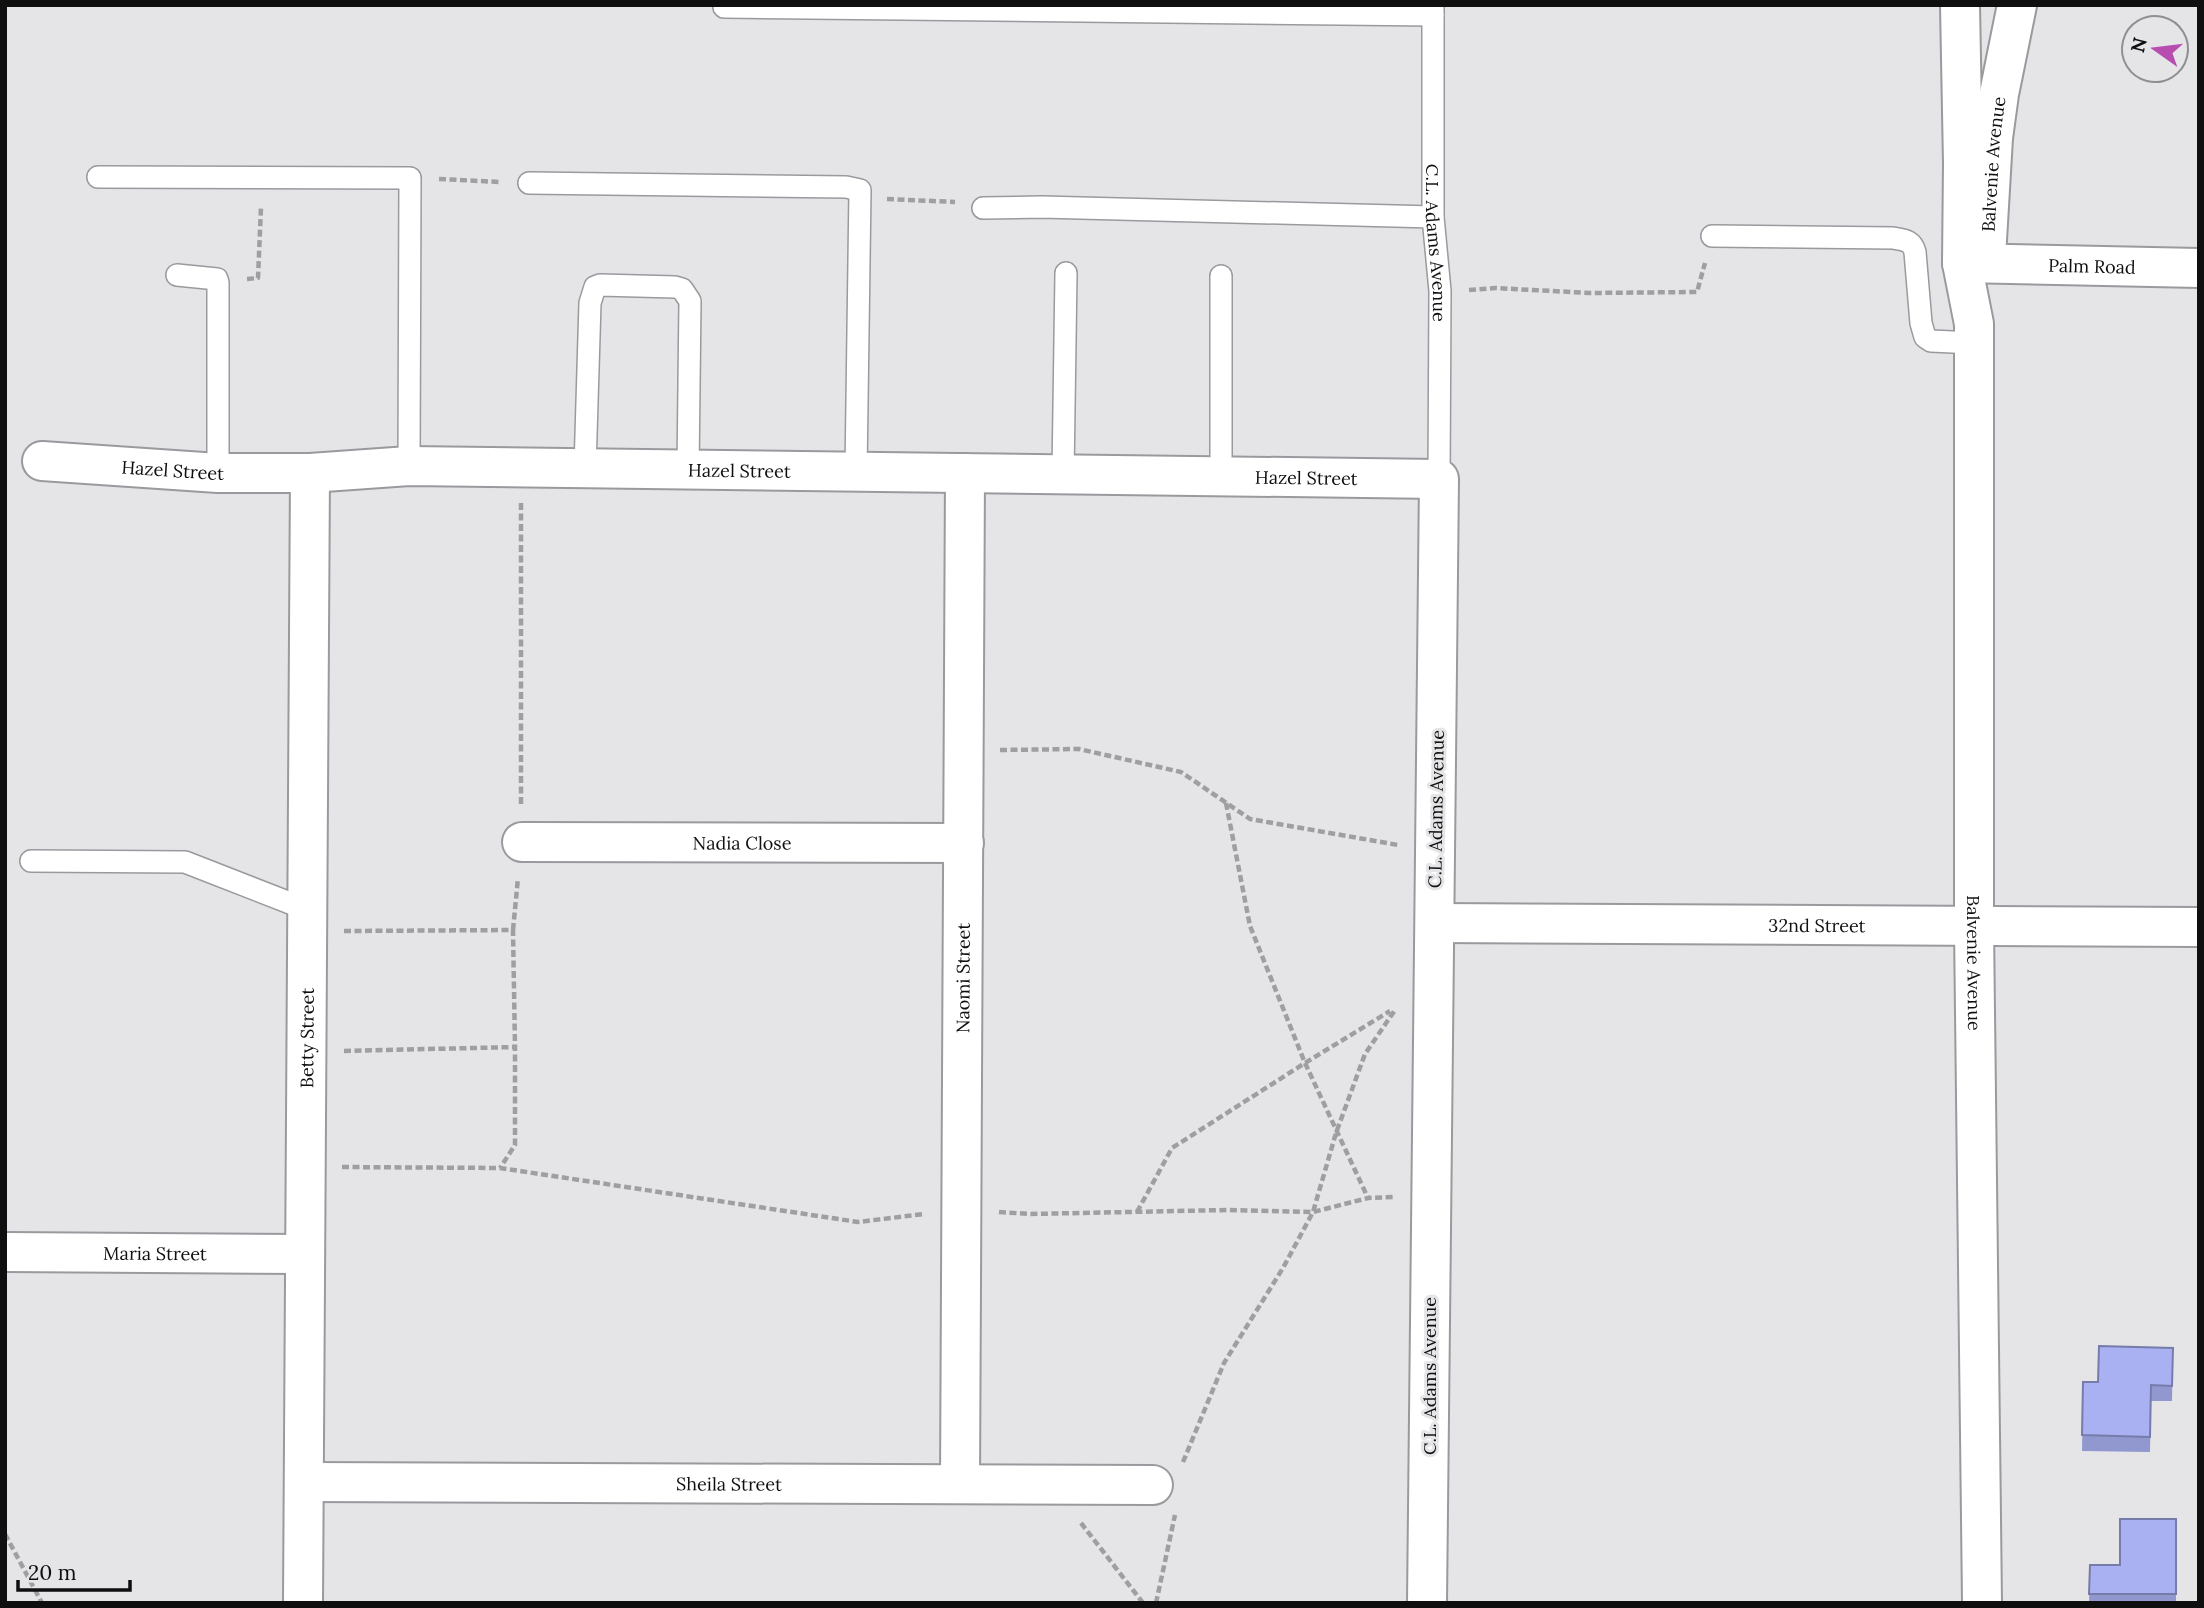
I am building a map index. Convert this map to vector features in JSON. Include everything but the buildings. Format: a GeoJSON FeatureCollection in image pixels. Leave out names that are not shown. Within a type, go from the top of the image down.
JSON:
{"type":"FeatureCollection","features":[{"type":"Feature","properties":{"kind":"street","name":"Balvenie Avenue"},"geometry":{"type":"LineString","coordinates":[[1974,263],[1999,94],[2017,5]]}},
{"type":"Feature","properties":{"kind":"street","name":"Balvenie Avenue"},"geometry":{"type":"LineString","coordinates":[[1960,21],[1964,164],[1974,263],[1974,927],[1982,1603]]}},
{"type":"Feature","properties":{"kind":"street"},"geometry":{"type":"LineString","coordinates":[[1960,21],[2009,42]]}},
{"type":"Feature","properties":{"kind":"street","name":"Palm Road"},"geometry":{"type":"LineString","coordinates":[[1974,263],[2199,268]]}},
{"type":"Feature","properties":{"kind":"street","name":"Hazel Street"},"geometry":{"type":"LineString","coordinates":[[42,461],[218,473],[310,473],[409,467],[521,467],[1439,479]]}},
{"type":"Feature","properties":{"kind":"street","name":"Betty Street"},"geometry":{"type":"LineString","coordinates":[[303,1603],[310,473]]}},
{"type":"Feature","properties":{"kind":"street","name":"Naomi Street"},"geometry":{"type":"LineString","coordinates":[[960,1483],[965,473]]}},
{"type":"Feature","properties":{"kind":"street","name":"C.L. Adams Avenue"},"geometry":{"type":"LineString","coordinates":[[1427,1603],[1439,479]]}},
{"type":"Feature","properties":{"kind":"street","name":"Nadia Close"},"geometry":{"type":"LineString","coordinates":[[522,842],[964,842]]}},
{"type":"Feature","properties":{"kind":"street","name":"32nd Street"},"geometry":{"type":"LineString","coordinates":[[1435,923],[2199,928]]}},
{"type":"Feature","properties":{"kind":"street","name":"Maria Street"},"geometry":{"type":"LineString","coordinates":[[5,1252],[305,1254]]}},
{"type":"Feature","properties":{"kind":"street","name":"Sheila Street"},"geometry":{"type":"LineString","coordinates":[[304,1482],[1063,1484],[1165,1497]]}},
{"type":"Feature","properties":{"kind":"lane"},"geometry":{"type":"LineString","coordinates":[[724,6],[1433,10]]}},
{"type":"Feature","properties":{"kind":"lane","name":"C.L. Adams Avenue"},"geometry":{"type":"LineString","coordinates":[[1433,10],[1433,217],[1440,291],[1439,479]]}},
{"type":"Feature","properties":{"kind":"lane"},"geometry":{"type":"LineString","coordinates":[[98,177],[410,178],[409,467]]}},
{"type":"Feature","properties":{"kind":"lane"},"geometry":{"type":"LineString","coordinates":[[529,183],[858,187],[862,192],[856,472]]}},
{"type":"Feature","properties":{"kind":"lane"},"geometry":{"type":"LineString","coordinates":[[983,208],[1055,207],[1433,217]]}},
{"type":"Feature","properties":{"kind":"lane"},"geometry":{"type":"LineString","coordinates":[[1712,236],[1909,241],[1915,252],[1921,323],[1925,337],[1931,341],[1974,334]]}},
{"type":"Feature","properties":{"kind":"lane"},"geometry":{"type":"LineString","coordinates":[[1063,474],[1066,273]]}},
{"type":"Feature","properties":{"kind":"lane"},"geometry":{"type":"LineString","coordinates":[[177,275],[209,277],[217,279],[218,283],[218,473]]}},
{"type":"Feature","properties":{"kind":"lane"},"geometry":{"type":"LineString","coordinates":[[1221,276],[1221,476]]}},
{"type":"Feature","properties":{"kind":"lane"},"geometry":{"type":"LineString","coordinates":[[585,468],[590,303],[595,288],[600,285],[675,287],[682,289],[690,301],[688,470]]}},
{"type":"Feature","properties":{"kind":"lane"},"geometry":{"type":"LineString","coordinates":[[31,862],[185,862],[308,920]]}},
{"type":"Feature","properties":{"kind":"path"},"geometry":{"type":"LineString","coordinates":[[218,283],[258,278],[262,178]]}},
{"type":"Feature","properties":{"kind":"path"},"geometry":{"type":"LineString","coordinates":[[410,178],[529,183]]}},
{"type":"Feature","properties":{"kind":"path"},"geometry":{"type":"LineString","coordinates":[[861,198],[944,200],[983,208]]}},
{"type":"Feature","properties":{"kind":"path"},"geometry":{"type":"LineString","coordinates":[[1440,291],[1495,288],[1590,293],[1697,292],[1712,236]]}},
{"type":"Feature","properties":{"kind":"path"},"geometry":{"type":"LineString","coordinates":[[500,1168],[515,1145],[513,930],[522,842],[521,467]]}},
{"type":"Feature","properties":{"kind":"path"},"geometry":{"type":"LineString","coordinates":[[964,750],[1079,749],[1181,772],[1250,820],[1397,845],[1437,837]]}},
{"type":"Feature","properties":{"kind":"path"},"geometry":{"type":"LineString","coordinates":[[1226,803],[1250,926],[1305,1063],[1368,1198]]}},
{"type":"Feature","properties":{"kind":"path"},"geometry":{"type":"LineString","coordinates":[[308,920],[513,930]]}},
{"type":"Feature","properties":{"kind":"path"},"geometry":{"type":"LineString","coordinates":[[1137,1213],[1172,1148],[1393,1010],[1433,1006]]}},
{"type":"Feature","properties":{"kind":"path"},"geometry":{"type":"LineString","coordinates":[[1156,1603],[1172,1534],[1165,1497],[1180,1469],[1224,1363],[1283,1268],[1312,1212],[1336,1133],[1365,1054],[1393,1010]]}},
{"type":"Feature","properties":{"kind":"path"},"geometry":{"type":"LineString","coordinates":[[307,1052],[515,1047]]}},
{"type":"Feature","properties":{"kind":"path"},"geometry":{"type":"LineString","coordinates":[[306,1166],[500,1168],[858,1222],[961,1210],[1030,1214],[1227,1210],[1312,1212],[1368,1198],[1430,1195]]}},
{"type":"Feature","properties":{"kind":"path"},"geometry":{"type":"LineString","coordinates":[[1063,1484],[1083,1528],[1143,1603]]}},
{"type":"Feature","properties":{"kind":"path"},"geometry":{"type":"LineString","coordinates":[[5,1534],[42,1603]]}}]}
